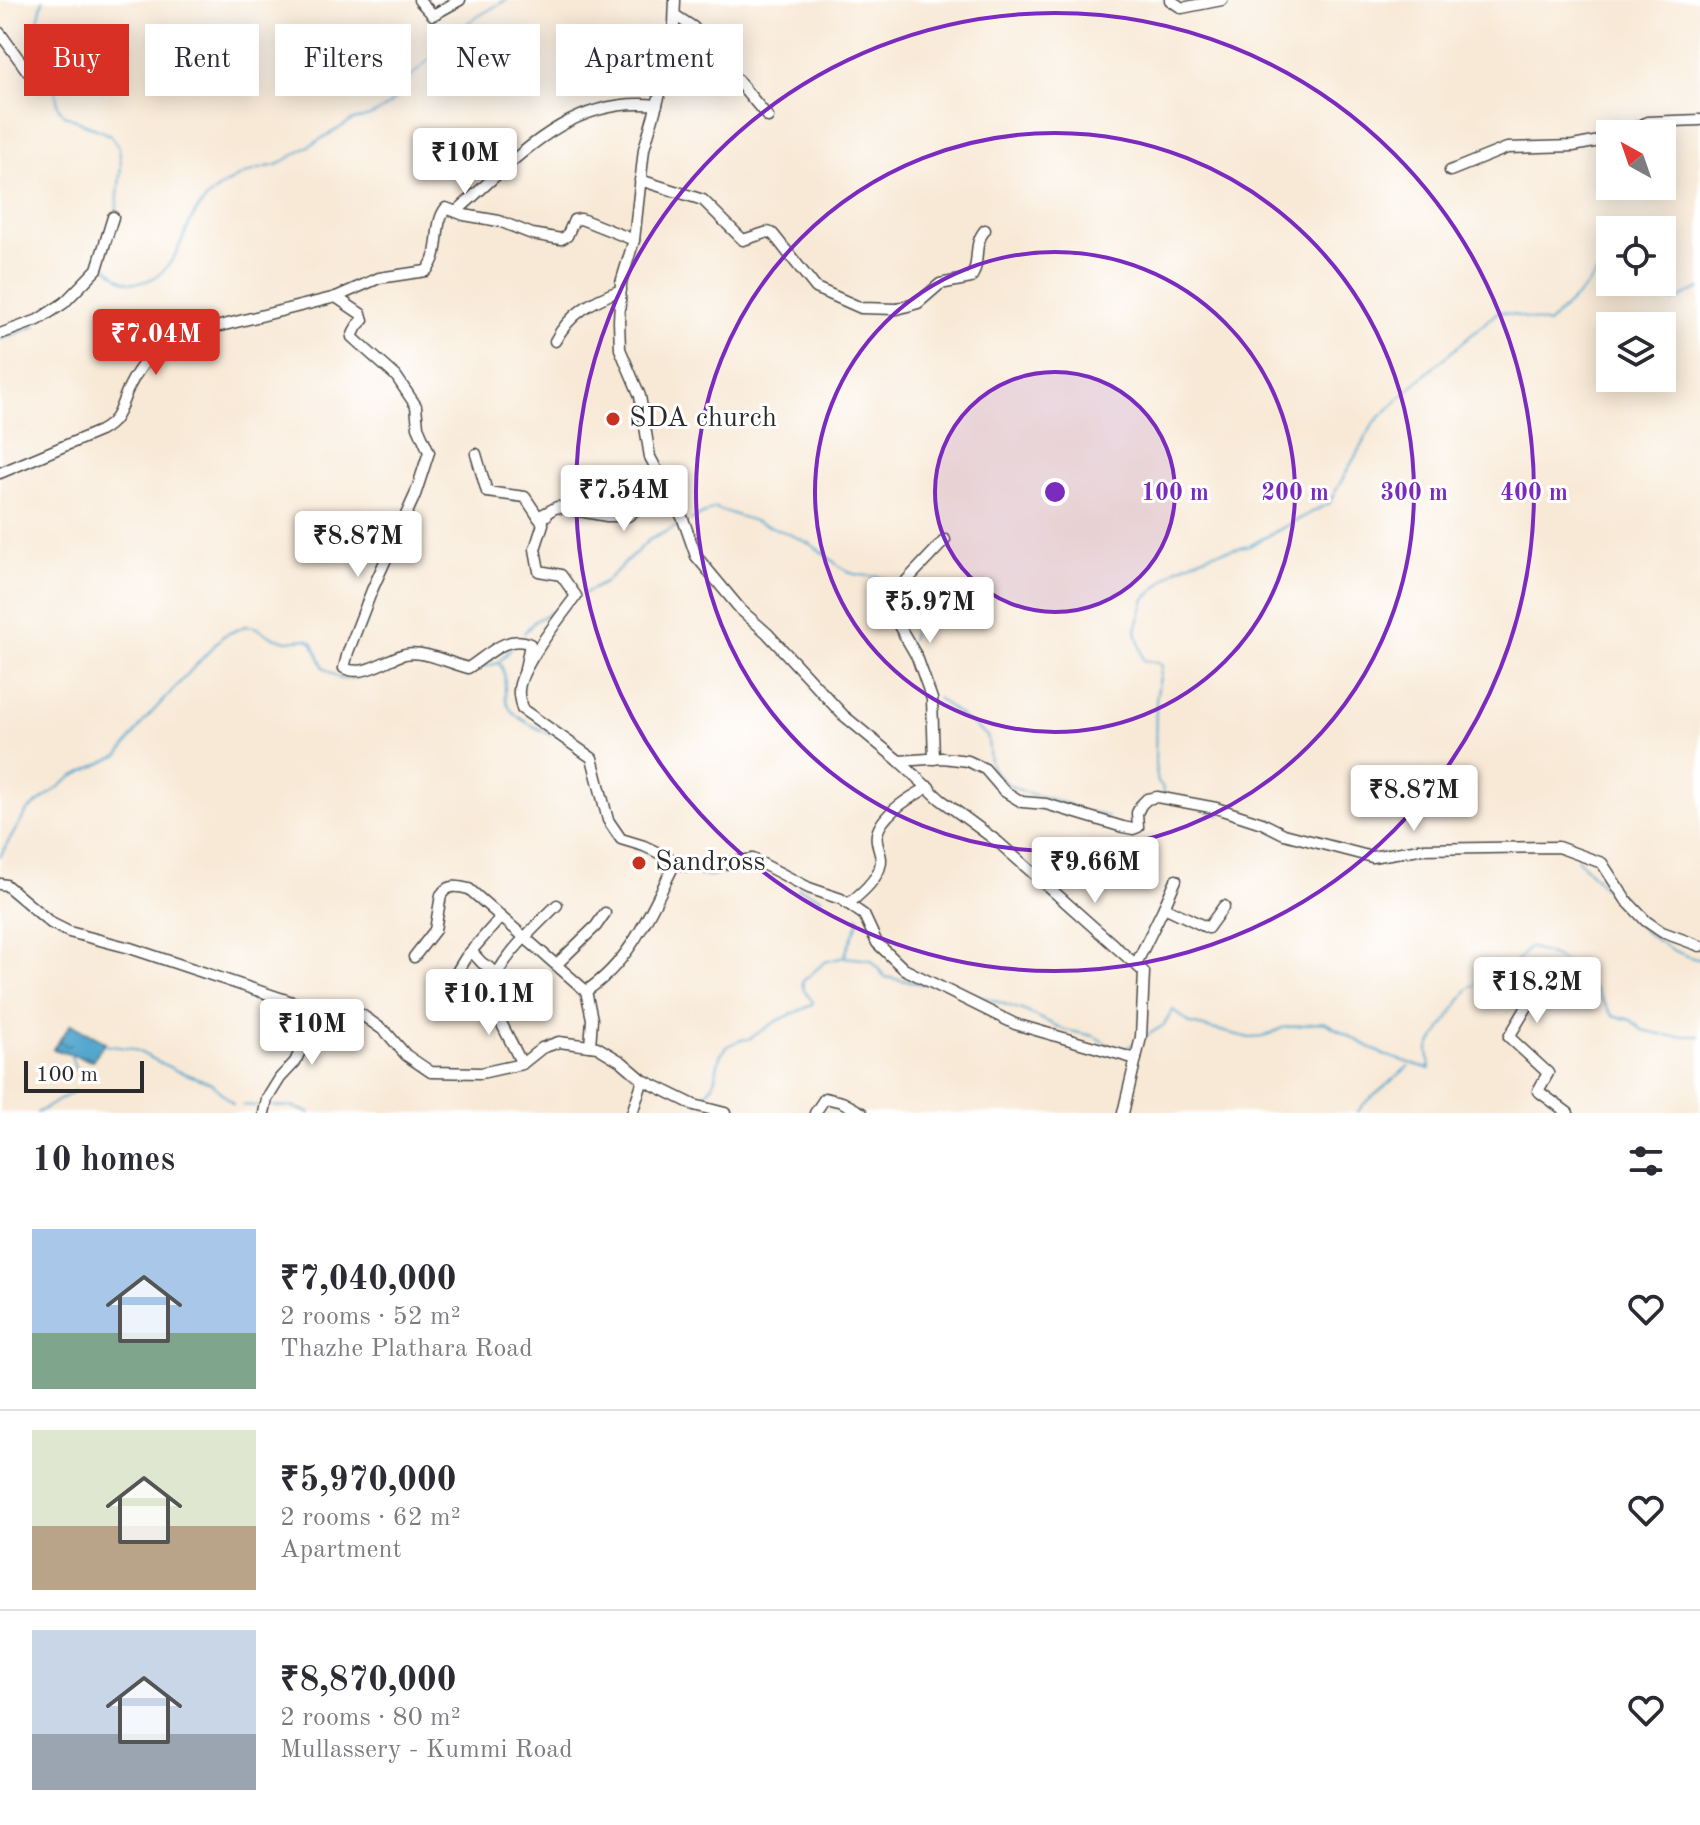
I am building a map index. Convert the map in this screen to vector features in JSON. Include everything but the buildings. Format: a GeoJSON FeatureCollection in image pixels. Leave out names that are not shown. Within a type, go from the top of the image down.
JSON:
{"type":"FeatureCollection","features":[{"type":"Feature","properties":{"kind":"street"},"geometry":{"type":"LineString","coordinates":[[419,0],[433,15],[460,0]]}},
{"type":"Feature","properties":{"kind":"street"},"geometry":{"type":"LineString","coordinates":[[675,0],[673,49],[644,149],[634,240],[621,290],[620,349],[640,396],[650,457],[683,519],[696,556],[741,610],[767,633],[843,715],[940,799],[998,842],[1144,972],[1141,1037],[1123,1113]]}},
{"type":"Feature","properties":{"kind":"street"},"geometry":{"type":"LineString","coordinates":[[1170,0],[1182,8],[1222,0]]}},
{"type":"Feature","properties":{"kind":"street"},"geometry":{"type":"LineString","coordinates":[[676,16],[693,27],[768,117]]}},
{"type":"Feature","properties":{"kind":"street"},"geometry":{"type":"LineString","coordinates":[[0,33],[24,66]]}},
{"type":"Feature","properties":{"kind":"street"},"geometry":{"type":"LineString","coordinates":[[457,211],[535,140],[567,122],[591,112],[639,103],[657,105]]}},
{"type":"Feature","properties":{"kind":"street"},"geometry":{"type":"LineString","coordinates":[[1676,121],[1700,120]]}},
{"type":"Feature","properties":{"kind":"street"},"geometry":{"type":"LineString","coordinates":[[1450,171],[1507,148],[1573,146],[1596,142]]}},
{"type":"Feature","properties":{"kind":"street"},"geometry":{"type":"LineString","coordinates":[[640,180],[703,200],[743,240],[768,232],[773,234],[816,288],[861,308],[897,309],[918,303],[938,285],[971,278],[976,271],[976,247],[985,230]]}},
{"type":"Feature","properties":{"kind":"street"},"geometry":{"type":"LineString","coordinates":[[0,473],[112,424],[137,373],[160,345],[172,338],[336,297],[373,279],[426,271],[436,251],[443,210],[446,208],[499,221],[532,234],[561,239],[567,236],[574,220],[581,219],[634,240]]}},
{"type":"Feature","properties":{"kind":"street"},"geometry":{"type":"LineString","coordinates":[[0,334],[38,320],[64,303],[97,269],[113,217]]}},
{"type":"Feature","properties":{"kind":"street"},"geometry":{"type":"LineString","coordinates":[[555,341],[564,323],[578,312],[621,290]]}},
{"type":"Feature","properties":{"kind":"street"},"geometry":{"type":"LineString","coordinates":[[336,297],[361,314],[363,320],[352,337],[396,376],[416,406],[418,427],[429,452],[415,495],[372,590],[344,668],[360,671],[413,654],[468,668],[496,647],[522,640],[530,644],[526,653],[525,673]]}},
{"type":"Feature","properties":{"kind":"street"},"geometry":{"type":"LineString","coordinates":[[476,454],[487,492],[525,497],[543,516],[535,549],[539,571],[561,575],[576,596],[525,673],[519,689],[522,709],[592,758],[608,820],[621,839],[686,866],[753,859],[809,888],[841,899],[864,915],[877,943],[904,969],[1015,1024],[1136,1059]]}},
{"type":"Feature","properties":{"kind":"street"},"geometry":{"type":"LineString","coordinates":[[543,516],[557,507],[607,516],[628,516],[665,486]]}},
{"type":"Feature","properties":{"kind":"street"},"geometry":{"type":"LineString","coordinates":[[934,759],[932,699],[917,657],[890,610],[893,595],[945,540]]}},
{"type":"Feature","properties":{"kind":"street"},"geometry":{"type":"LineString","coordinates":[[899,761],[968,761],[985,769],[1004,791],[1022,802],[1046,804],[1133,829],[1138,827],[1138,810],[1147,799],[1175,798],[1245,816],[1284,834],[1372,857],[1419,849],[1558,847],[1602,863],[1626,900],[1646,921],[1662,932],[1700,946]]}},
{"type":"Feature","properties":{"kind":"street"},"geometry":{"type":"LineString","coordinates":[[848,904],[859,896],[880,869],[876,839],[879,828],[914,795],[929,787]]}},
{"type":"Feature","properties":{"kind":"street"},"geometry":{"type":"LineString","coordinates":[[586,991],[609,973],[642,929],[676,861]]}},
{"type":"Feature","properties":{"kind":"street"},"geometry":{"type":"LineString","coordinates":[[1136,964],[1176,880]]}},
{"type":"Feature","properties":{"kind":"street"},"geometry":{"type":"LineString","coordinates":[[0,884],[6,885],[51,923],[69,932],[130,948],[331,1015],[362,1015],[386,1032],[406,1055],[431,1072],[481,1073],[522,1064],[542,1048],[559,1042],[590,1046],[622,1062],[643,1080],[696,1105],[725,1113]]}},
{"type":"Feature","properties":{"kind":"street"},"geometry":{"type":"LineString","coordinates":[[414,957],[435,930],[441,895],[450,887],[469,889],[586,991],[592,1019],[590,1046]]}},
{"type":"Feature","properties":{"kind":"street"},"geometry":{"type":"LineString","coordinates":[[487,995],[496,972],[557,905]]}},
{"type":"Feature","properties":{"kind":"street"},"geometry":{"type":"LineString","coordinates":[[1164,907],[1208,928],[1224,906]]}},
{"type":"Feature","properties":{"kind":"street"},"geometry":{"type":"LineString","coordinates":[[557,964],[605,913]]}},
{"type":"Feature","properties":{"kind":"street"},"geometry":{"type":"LineString","coordinates":[[501,917],[458,970],[468,983],[487,995],[522,1064]]}},
{"type":"Feature","properties":{"kind":"street"},"geometry":{"type":"LineString","coordinates":[[472,952],[496,972]]}},
{"type":"Feature","properties":{"kind":"street"},"geometry":{"type":"LineString","coordinates":[[1520,977],[1534,995],[1509,1037],[1548,1073],[1538,1091],[1568,1113]]}},
{"type":"Feature","properties":{"kind":"street"},"geometry":{"type":"LineString","coordinates":[[264,1113],[267,1099],[295,1062],[300,1051],[301,1034],[313,1009]]}},
{"type":"Feature","properties":{"kind":"street"},"geometry":{"type":"LineString","coordinates":[[632,1113],[643,1080]]}},
{"type":"Feature","properties":{"kind":"street"},"geometry":{"type":"LineString","coordinates":[[815,1113],[825,1098],[842,1102],[862,1113]]}},
{"type":"Feature","properties":{"kind":"water"},"geometry":{"type":"Polygon","coordinates":[[[71,1024],[105,1042],[92,1061],[53,1049],[71,1024]]]}},
{"type":"Feature","properties":{"kind":"waterway"},"geometry":{"type":"LineString","coordinates":[[43,0],[35,33],[58,107],[64,115],[110,135],[119,148],[121,166],[116,215]]}},
{"type":"Feature","properties":{"kind":"waterway"},"geometry":{"type":"LineString","coordinates":[[104,265],[126,282],[143,282],[158,276],[173,258],[195,214],[218,190],[246,174],[277,165],[353,120],[383,109],[395,98],[403,84],[470,21],[506,0]]}},
{"type":"Feature","properties":{"kind":"waterway"},"geometry":{"type":"LineString","coordinates":[[1164,794],[1158,783],[1155,765],[1156,699],[1162,666],[1143,660],[1136,630],[1145,599],[1176,569],[1213,553],[1249,546],[1329,503],[1374,423],[1499,311],[1548,324],[1596,274]]}},
{"type":"Feature","properties":{"kind":"waterway"},"geometry":{"type":"LineString","coordinates":[[1666,296],[1674,301],[1700,288]]}},
{"type":"Feature","properties":{"kind":"waterway"},"geometry":{"type":"LineString","coordinates":[[0,339],[36,326]]}},
{"type":"Feature","properties":{"kind":"waterway"},"geometry":{"type":"LineString","coordinates":[[691,520],[715,508],[787,533],[815,547],[851,573],[887,579],[896,587]]}},
{"type":"Feature","properties":{"kind":"waterway"},"geometry":{"type":"LineString","coordinates":[[585,593],[604,583],[649,540],[678,526]]}},
{"type":"Feature","properties":{"kind":"waterway"},"geometry":{"type":"LineString","coordinates":[[900,593],[917,619],[911,640]]}},
{"type":"Feature","properties":{"kind":"waterway"},"geometry":{"type":"LineString","coordinates":[[524,633],[535,621],[560,607]]}},
{"type":"Feature","properties":{"kind":"waterway"},"geometry":{"type":"LineString","coordinates":[[0,856],[27,811],[72,777],[119,755],[145,720],[223,636],[245,626],[255,627],[287,641],[307,639],[312,642],[324,668],[340,679],[355,678],[417,659],[466,672]]}},
{"type":"Feature","properties":{"kind":"waterway"},"geometry":{"type":"LineString","coordinates":[[499,662],[511,649]]}},
{"type":"Feature","properties":{"kind":"waterway"},"geometry":{"type":"LineString","coordinates":[[912,658],[918,674]]}},
{"type":"Feature","properties":{"kind":"waterway"},"geometry":{"type":"LineString","coordinates":[[476,669],[499,663],[505,681],[506,700],[513,712],[551,735]]}},
{"type":"Feature","properties":{"kind":"waterway"},"geometry":{"type":"LineString","coordinates":[[937,698],[987,736],[992,768],[999,778],[1020,790],[1078,809]]}},
{"type":"Feature","properties":{"kind":"waterway"},"geometry":{"type":"LineString","coordinates":[[1141,815],[1153,801]]}},
{"type":"Feature","properties":{"kind":"waterway"},"geometry":{"type":"LineString","coordinates":[[1091,812],[1108,817]]}},
{"type":"Feature","properties":{"kind":"waterway"},"geometry":{"type":"LineString","coordinates":[[1208,812],[1221,815]]}},
{"type":"Feature","properties":{"kind":"waterway"},"geometry":{"type":"LineString","coordinates":[[1577,859],[1645,932],[1679,953],[1700,960]]}},
{"type":"Feature","properties":{"kind":"waterway"},"geometry":{"type":"LineString","coordinates":[[688,870],[705,876],[754,865]]}},
{"type":"Feature","properties":{"kind":"waterway"},"geometry":{"type":"LineString","coordinates":[[798,888],[822,898]]}},
{"type":"Feature","properties":{"kind":"waterway"},"geometry":{"type":"LineString","coordinates":[[858,916],[844,957],[871,960],[885,977],[923,984]]}},
{"type":"Feature","properties":{"kind":"waterway"},"geometry":{"type":"LineString","coordinates":[[1146,1036],[1164,1025],[1173,1010],[1191,1024],[1250,1038],[1263,1037],[1282,1028],[1324,1022],[1384,1055],[1430,1069],[1428,1051],[1431,1044],[1468,989],[1517,961],[1529,947],[1556,957],[1585,975],[1612,1015],[1631,1020],[1642,1030],[1669,1036],[1700,1036]]}},
{"type":"Feature","properties":{"kind":"waterway"},"geometry":{"type":"LineString","coordinates":[[698,1102],[713,1085],[720,1056],[727,1047],[739,1040],[749,1039],[777,1021],[812,1005],[802,982],[825,962],[844,957]]}},
{"type":"Feature","properties":{"kind":"waterway"},"geometry":{"type":"LineString","coordinates":[[942,983],[1025,1011],[1065,1030],[1094,1036],[1114,1048]]}},
{"type":"Feature","properties":{"kind":"waterway"},"geometry":{"type":"LineString","coordinates":[[1123,1050],[1135,1043]]}},
{"type":"Feature","properties":{"kind":"waterway"},"geometry":{"type":"LineString","coordinates":[[104,1045],[133,1049],[175,1070],[211,1083],[233,1104]]}},
{"type":"Feature","properties":{"kind":"waterway"},"geometry":{"type":"LineString","coordinates":[[70,1053],[76,1070]]}},
{"type":"Feature","properties":{"kind":"waterway"},"geometry":{"type":"LineString","coordinates":[[1357,1113],[1409,1066]]}},
{"type":"Feature","properties":{"kind":"waterway"},"geometry":{"type":"LineString","coordinates":[[37,1113],[75,1091]]}},
{"type":"Feature","properties":{"kind":"waterway"},"geometry":{"type":"LineString","coordinates":[[243,1105],[258,1106]]}},
{"type":"Feature","properties":{"kind":"waterway"},"geometry":{"type":"LineString","coordinates":[[273,1106],[293,1107],[310,1113]]}},
{"type":"Feature","properties":{"kind":"place","name":"SDA church"},"geometry":{"type":"Point","coordinates":[613,419]}},
{"type":"Feature","properties":{"kind":"place","name":"Sandross"},"geometry":{"type":"Point","coordinates":[639,863]}}]}
